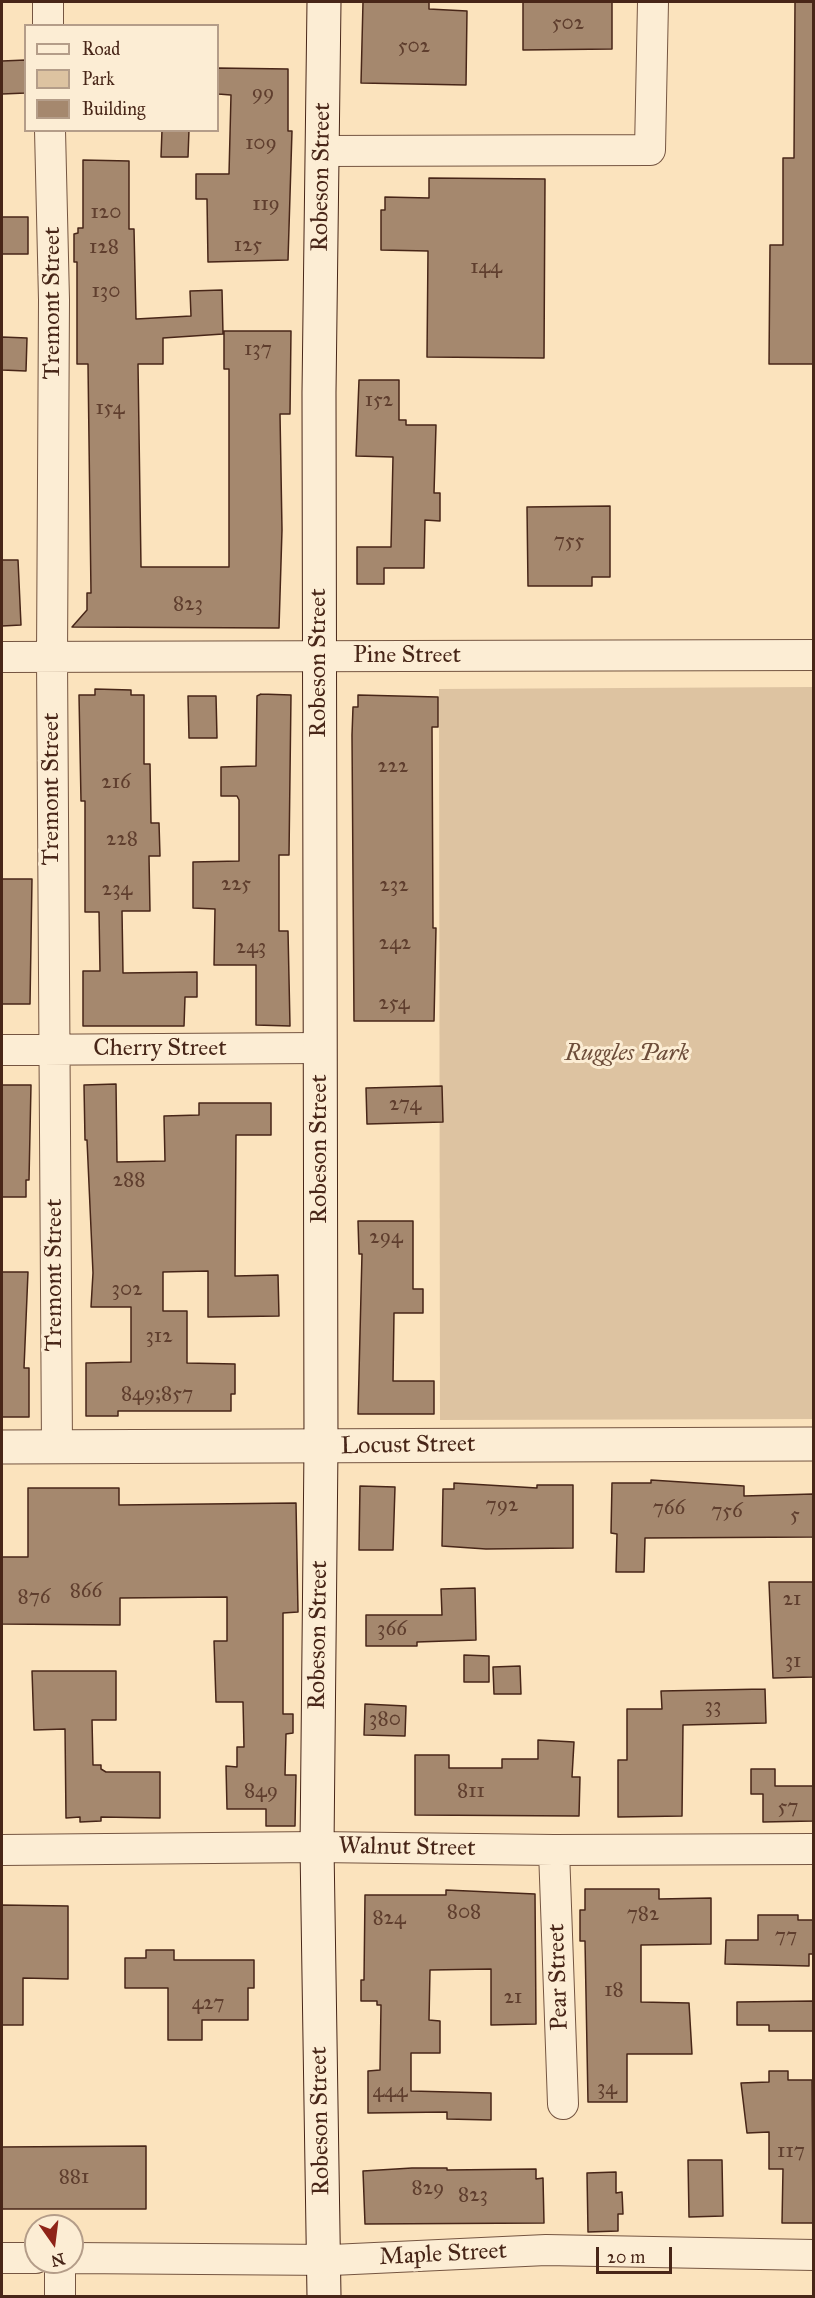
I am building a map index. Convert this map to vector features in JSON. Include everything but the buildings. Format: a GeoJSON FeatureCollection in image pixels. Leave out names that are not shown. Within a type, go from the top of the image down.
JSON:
{"type":"FeatureCollection","features":[{"type":"Feature","properties":{"kind":"main road","name":"Robeson Street"},"geometry":{"type":"LineString","coordinates":[[324,2],[319,392],[321,1447],[317,1847],[324,2296]]}},
{"type":"Feature","properties":{"kind":"main road","name":"Locust Street"},"geometry":{"type":"LineString","coordinates":[[2,1447],[813,1444]]}},
{"type":"Feature","properties":{"kind":"street"},"geometry":{"type":"LineString","coordinates":[[48,2],[48,24]]}},
{"type":"Feature","properties":{"kind":"street"},"geometry":{"type":"LineString","coordinates":[[322,151],[650,150],[652,2]]}},
{"type":"Feature","properties":{"kind":"street","name":"Tremont Street"},"geometry":{"type":"LineString","coordinates":[[50,132],[54,300],[53,1049],[57,1447]]}},
{"type":"Feature","properties":{"kind":"street","name":"Pine Street"},"geometry":{"type":"LineString","coordinates":[[2,657],[813,655]]}},
{"type":"Feature","properties":{"kind":"street","name":"Cherry Street"},"geometry":{"type":"LineString","coordinates":[[2,1050],[319,1048]]}},
{"type":"Feature","properties":{"kind":"street","name":"Walnut Street"},"geometry":{"type":"LineString","coordinates":[[2,1850],[317,1847],[554,1850],[813,1849]]}},
{"type":"Feature","properties":{"kind":"street","name":"Pear Street"},"geometry":{"type":"LineString","coordinates":[[554,1850],[563,2104]]}},
{"type":"Feature","properties":{"kind":"street","name":"Maple Street"},"geometry":{"type":"LineString","coordinates":[[84,2258],[324,2260],[546,2250],[813,2255]]}},
{"type":"Feature","properties":{"kind":"street"},"geometry":{"type":"LineString","coordinates":[[2,2258],[24,2258]]}},
{"type":"Feature","properties":{"kind":"street"},"geometry":{"type":"LineString","coordinates":[[60,2274],[60,2296]]}},
{"type":"Feature","properties":{"kind":"green space","name":"Ruggles Park"},"geometry":{"type":"Polygon","coordinates":[[[813,687],[813,1419],[440,1420],[439,689],[813,687]]]}}]}
